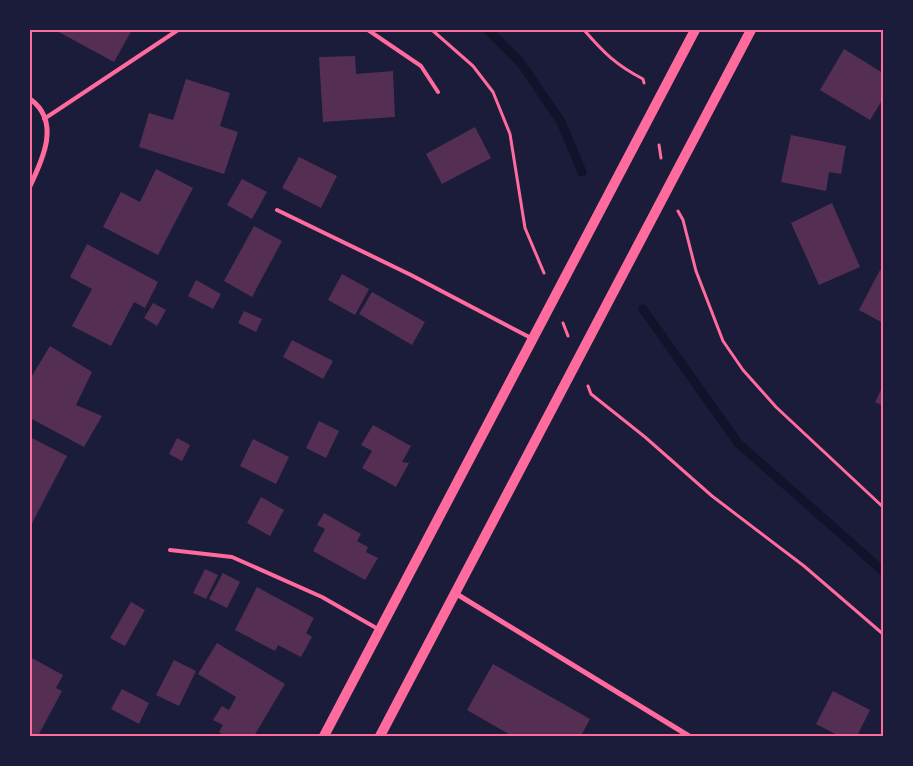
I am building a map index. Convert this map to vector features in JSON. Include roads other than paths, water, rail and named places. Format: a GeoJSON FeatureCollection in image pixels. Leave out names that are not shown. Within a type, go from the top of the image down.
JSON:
{"type":"FeatureCollection","features":[{"type":"Feature","properties":{"kind":"main road"},"geometry":{"type":"LineString","coordinates":[[324,736],[695,30]]}},
{"type":"Feature","properties":{"kind":"main road"},"geometry":{"type":"LineString","coordinates":[[380,736],[752,30]]}},
{"type":"Feature","properties":{"kind":"street"},"geometry":{"type":"LineString","coordinates":[[30,99],[37,104],[49,132],[42,161],[30,186]]}},
{"type":"Feature","properties":{"kind":"street"},"geometry":{"type":"LineString","coordinates":[[455,593],[689,736]]}},
{"type":"Feature","properties":{"kind":"lane"},"geometry":{"type":"LineString","coordinates":[[44,119],[178,30]]}},
{"type":"Feature","properties":{"kind":"lane"},"geometry":{"type":"LineString","coordinates":[[368,30],[421,66],[438,92]]}},
{"type":"Feature","properties":{"kind":"lane"},"geometry":{"type":"LineString","coordinates":[[276,210],[411,274],[533,339]]}},
{"type":"Feature","properties":{"kind":"lane"},"geometry":{"type":"LineString","coordinates":[[170,550],[232,557],[322,597],[380,630]]}},
{"type":"Feature","properties":{"kind":"waterway"},"geometry":{"type":"LineString","coordinates":[[488,30],[521,63],[561,122],[582,172]]}},
{"type":"Feature","properties":{"kind":"waterway"},"geometry":{"type":"LineString","coordinates":[[643,309],[738,443],[883,571]]}}]}
